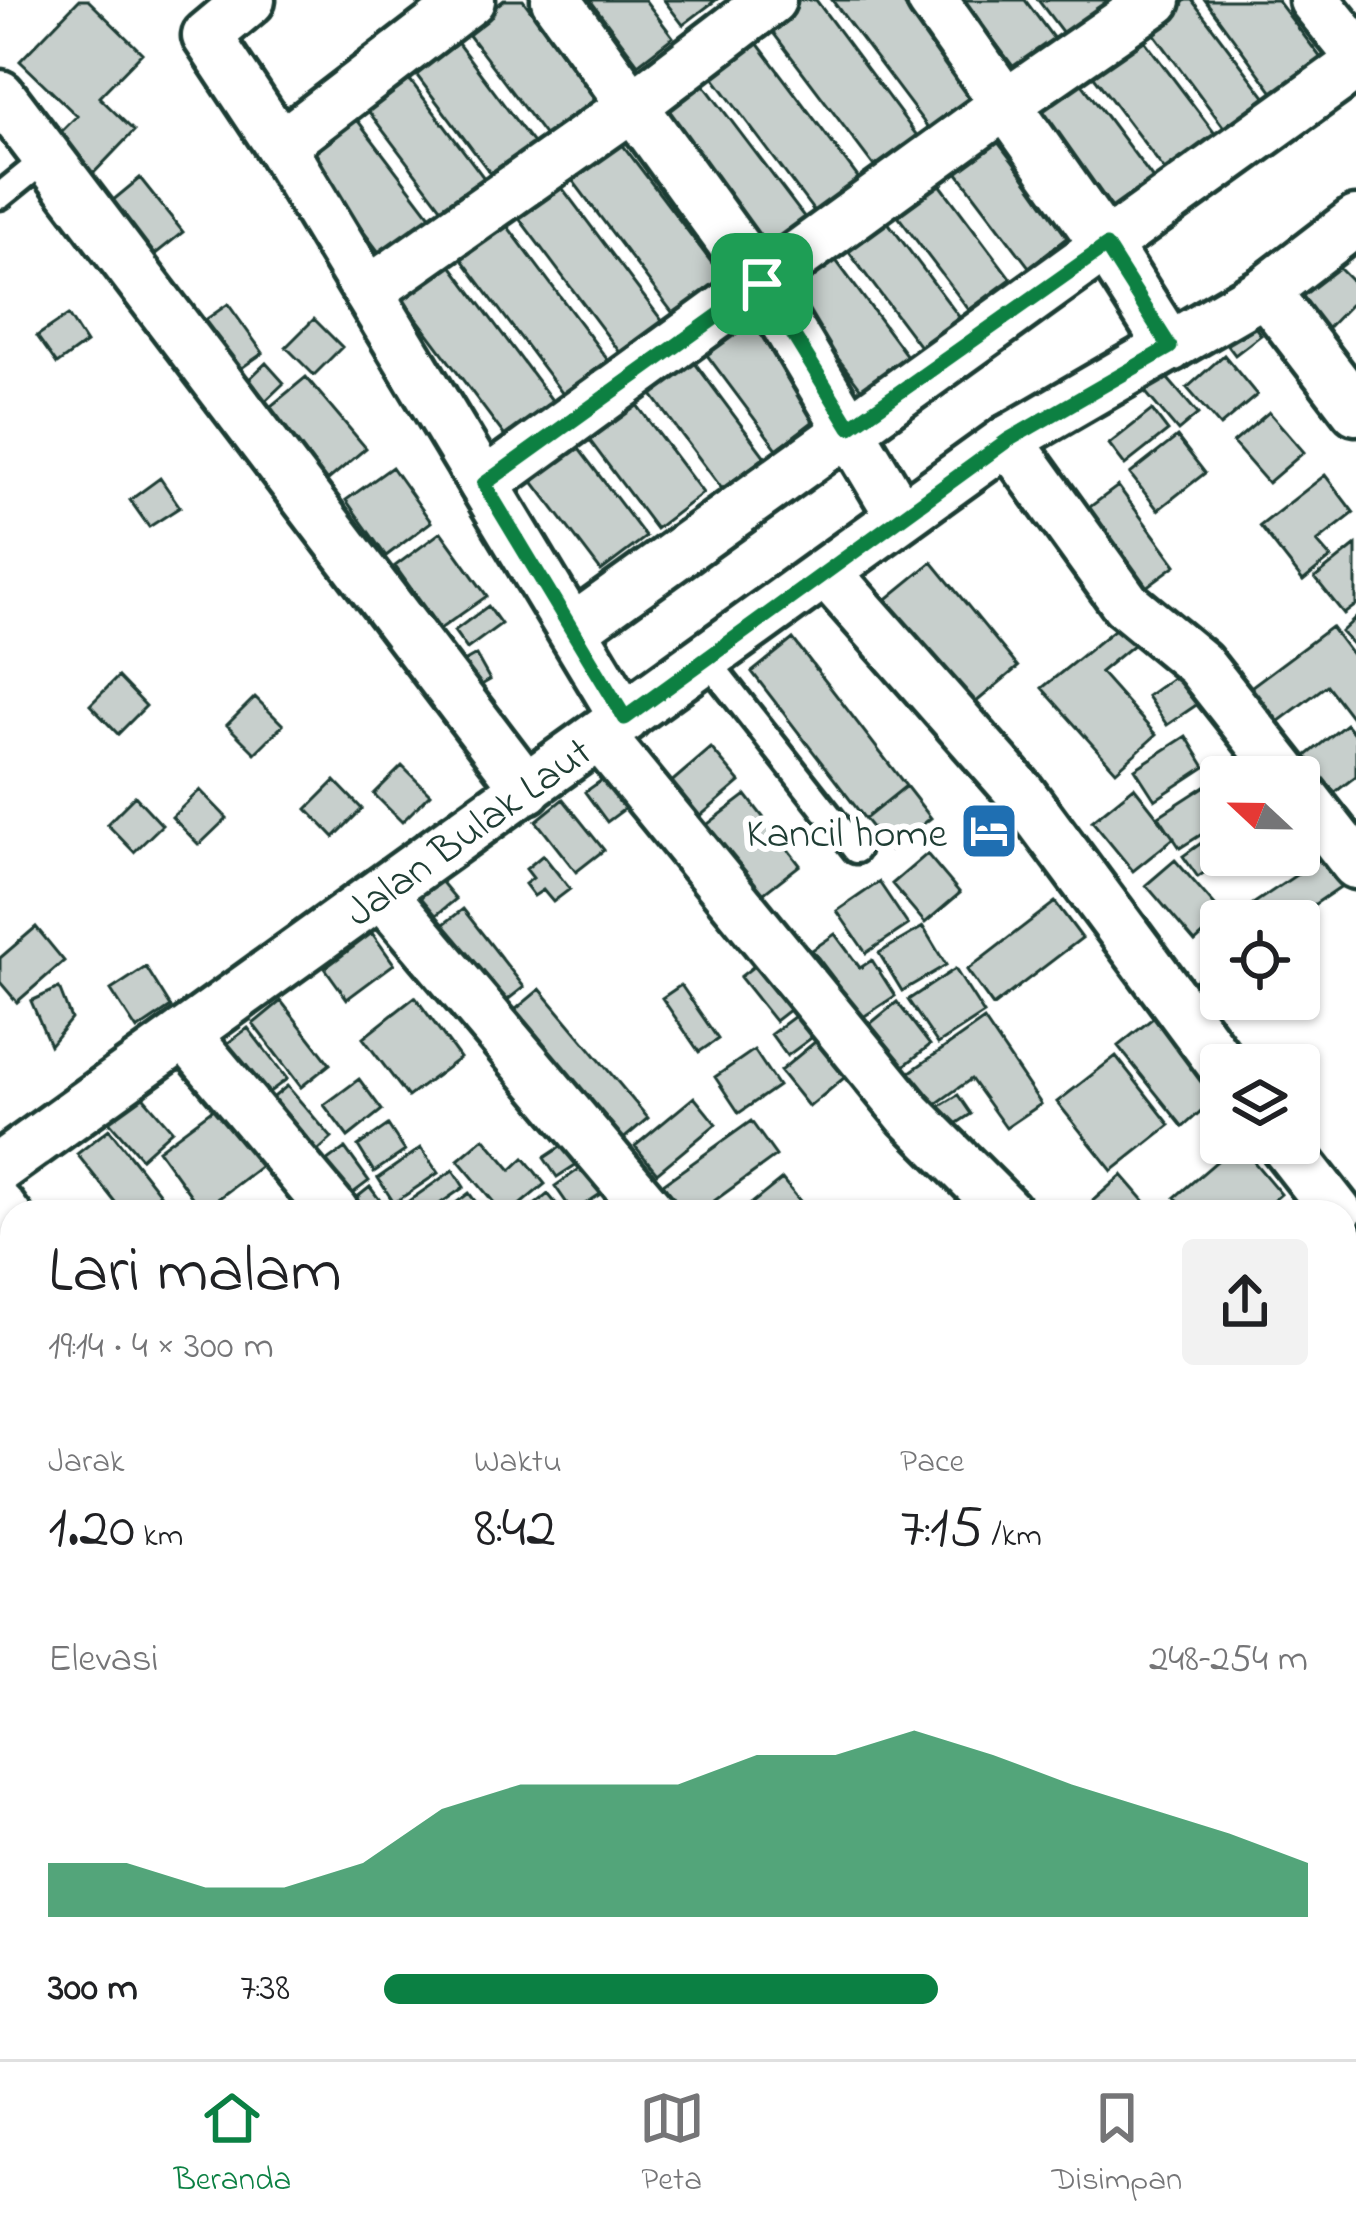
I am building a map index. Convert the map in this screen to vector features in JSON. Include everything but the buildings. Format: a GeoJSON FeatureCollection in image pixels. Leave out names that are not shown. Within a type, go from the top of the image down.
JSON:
{"type":"FeatureCollection","features":[{"type":"Feature","properties":{"kind":"street"},"geometry":{"type":"LineString","coordinates":[[250,0],[207,36],[280,146],[573,629],[613,727],[909,1114],[995,1200]]}},
{"type":"Feature","properties":{"kind":"street"},"geometry":{"type":"LineString","coordinates":[[280,146],[470,0]]}},
{"type":"Feature","properties":{"kind":"street"},"geometry":{"type":"LineString","coordinates":[[556,0],[762,284],[900,515]]}},
{"type":"Feature","properties":{"kind":"street"},"geometry":{"type":"LineString","coordinates":[[368,292],[631,107],[771,0]]}},
{"type":"Feature","properties":{"kind":"street"},"geometry":{"type":"LineString","coordinates":[[932,0],[1106,246],[1170,347]]}},
{"type":"Feature","properties":{"kind":"street"},"geometry":{"type":"LineString","coordinates":[[484,484],[1156,0]]}},
{"type":"Feature","properties":{"kind":"street"},"geometry":{"type":"LineString","coordinates":[[1314,0],[1356,52]]}},
{"type":"Feature","properties":{"kind":"street"},"geometry":{"type":"LineString","coordinates":[[573,629],[1356,65]]}},
{"type":"Feature","properties":{"kind":"street"},"geometry":{"type":"LineString","coordinates":[[0,95],[527,788]]}},
{"type":"Feature","properties":{"kind":"street","name":"Jalan Bulak Laut"},"geometry":{"type":"LineString","coordinates":[[0,1167],[900,515],[1008,440],[1265,291],[1356,221]]}},
{"type":"Feature","properties":{"kind":"street"},"geometry":{"type":"LineString","coordinates":[[1265,291],[1356,410]]}},
{"type":"Feature","properties":{"kind":"street"},"geometry":{"type":"LineString","coordinates":[[1008,440],[1126,604],[1199,664],[1271,756]]}},
{"type":"Feature","properties":{"kind":"street"},"geometry":{"type":"LineString","coordinates":[[826,572],[1019,791],[1206,1044]]}},
{"type":"Feature","properties":{"kind":"street"},"geometry":{"type":"LineString","coordinates":[[1320,818],[1356,864]]}},
{"type":"Feature","properties":{"kind":"street"},"geometry":{"type":"LineString","coordinates":[[382,893],[641,1200]]}},
{"type":"Feature","properties":{"kind":"street"},"geometry":{"type":"LineString","coordinates":[[184,1034],[324,1200]]}},
{"type":"Feature","properties":{"kind":"street"},"geometry":{"type":"LineString","coordinates":[[1299,1164],[1328,1200]]}},
{"type":"Feature","properties":{"kind":"lane"},"geometry":{"type":"LineString","coordinates":[[0,196],[48,158]]}},
{"type":"Feature","properties":{"kind":"lane"},"geometry":{"type":"LineString","coordinates":[[706,659],[856,850]]}},
{"type":"Feature","properties":{"kind":"place","name":"Kancil home"},"geometry":{"type":"Point","coordinates":[989,831]}},
{"type":"Feature","properties":{"kind":"route"},"geometry":{"type":"LineString","coordinates":[[1106,246],[1170,347],[1008,440],[625,718],[484,484],[762,284],[850,427],[1106,246]]}}]}
